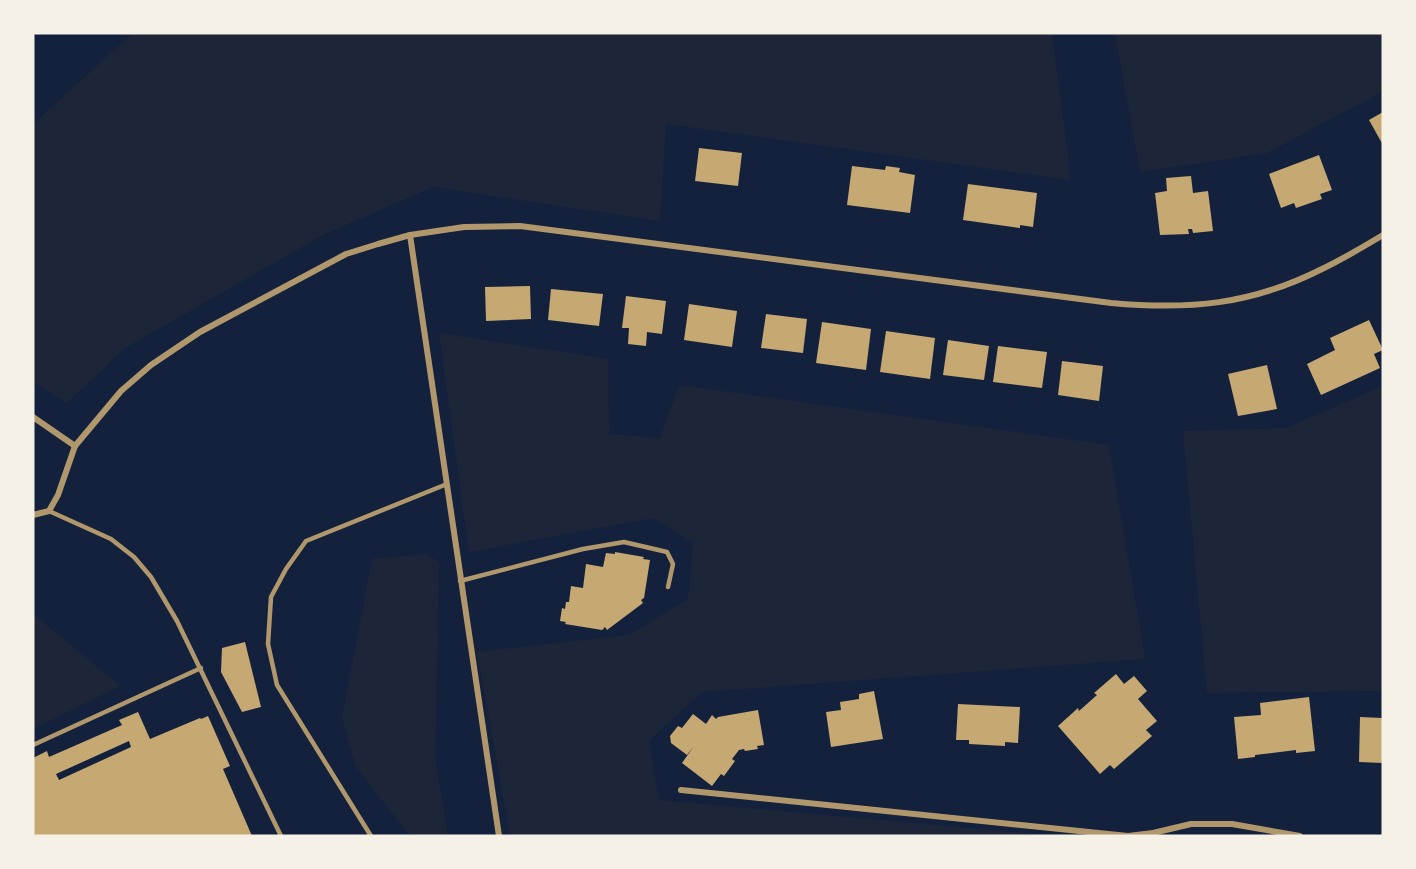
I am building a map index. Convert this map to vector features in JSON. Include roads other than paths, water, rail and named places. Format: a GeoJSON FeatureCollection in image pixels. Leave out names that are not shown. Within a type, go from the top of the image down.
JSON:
{"type":"FeatureCollection","features":[{"type":"Feature","properties":{"kind":"street"},"geometry":{"type":"LineString","coordinates":[[33,515],[49,511],[58,495],[75,446],[121,391],[151,365],[200,332],[346,254],[410,235],[464,227],[520,226],[1156,307],[1197,306],[1241,299],[1273,290],[1322,270],[1383,235]]}},
{"type":"Feature","properties":{"kind":"street"},"geometry":{"type":"LineString","coordinates":[[410,235],[499,836]]}},
{"type":"Feature","properties":{"kind":"street"},"geometry":{"type":"LineString","coordinates":[[33,417],[75,446]]}},
{"type":"Feature","properties":{"kind":"street"},"geometry":{"type":"LineString","coordinates":[[681,790],[1128,836],[1191,825],[1232,824],[1300,836]]}},
{"type":"Feature","properties":{"kind":"lane"},"geometry":{"type":"LineString","coordinates":[[371,836],[277,685],[268,644],[271,597],[286,569],[306,541],[447,484]]}},
{"type":"Feature","properties":{"kind":"lane"},"geometry":{"type":"LineString","coordinates":[[49,511],[111,539],[134,557],[151,578],[172,612],[201,668],[281,836]]}},
{"type":"Feature","properties":{"kind":"lane"},"geometry":{"type":"LineString","coordinates":[[460,581],[583,549],[624,542],[667,552],[673,564],[668,587]]}},
{"type":"Feature","properties":{"kind":"lane"},"geometry":{"type":"LineString","coordinates":[[33,745],[201,668]]}}]}
